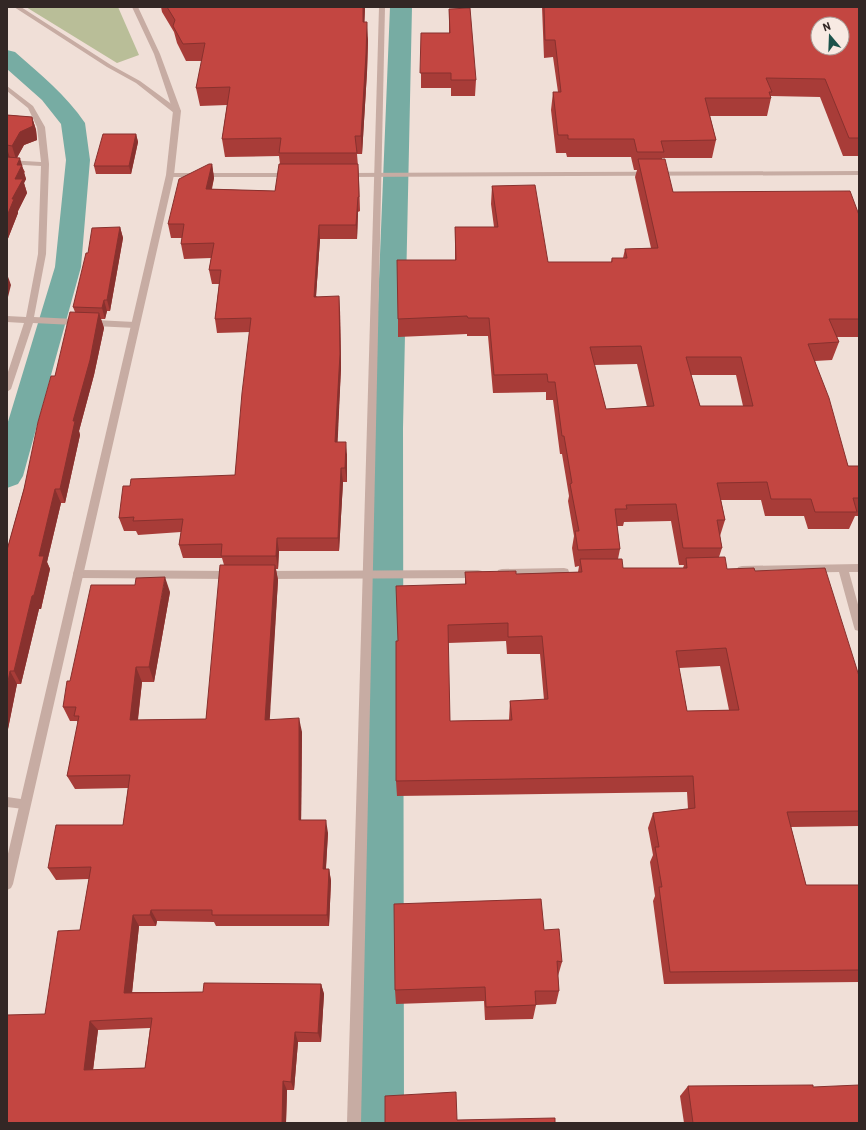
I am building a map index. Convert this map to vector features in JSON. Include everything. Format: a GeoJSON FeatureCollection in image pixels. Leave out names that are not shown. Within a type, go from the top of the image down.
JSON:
{"type":"FeatureCollection","features":[{"type":"Feature","properties":{"kind":"street"},"geometry":{"type":"LineString","coordinates":[[18,7],[109,66],[138,82],[177,111]]}},
{"type":"Feature","properties":{"kind":"street"},"geometry":{"type":"LineString","coordinates":[[7,884],[134,325],[170,175],[177,111],[157,54],[135,7]]}},
{"type":"Feature","properties":{"kind":"street"},"geometry":{"type":"LineString","coordinates":[[354,1123],[382,7]]}},
{"type":"Feature","properties":{"kind":"street"},"geometry":{"type":"LineString","coordinates":[[7,88],[32,107],[41,127],[46,164],[42,254],[29,321],[7,389]]}},
{"type":"Feature","properties":{"kind":"street"},"geometry":{"type":"LineString","coordinates":[[7,162],[46,164]]}},
{"type":"Feature","properties":{"kind":"street"},"geometry":{"type":"LineString","coordinates":[[337,175],[859,173]]}},
{"type":"Feature","properties":{"kind":"street"},"geometry":{"type":"LineString","coordinates":[[170,175],[297,175]]}},
{"type":"Feature","properties":{"kind":"street"},"geometry":{"type":"LineString","coordinates":[[7,319],[134,325]]}},
{"type":"Feature","properties":{"kind":"street"},"geometry":{"type":"LineString","coordinates":[[732,570],[859,568]]}},
{"type":"Feature","properties":{"kind":"street"},"geometry":{"type":"LineString","coordinates":[[843,569],[859,627]]}},
{"type":"Feature","properties":{"kind":"street"},"geometry":{"type":"LineString","coordinates":[[78,574],[368,575],[574,572]]}},
{"type":"Feature","properties":{"kind":"street"},"geometry":{"type":"LineString","coordinates":[[7,802],[24,804]]}},
{"type":"Feature","properties":{"kind":"green space"},"geometry":{"type":"Polygon","coordinates":[[[26,7],[118,7],[139,55],[117,63],[26,7]]]}},
{"type":"Feature","properties":{"kind":"building"},"geometry":{"type":"Polygon","coordinates":[[[167,7],[363,7],[363,22],[367,22],[366,54],[361,136],[355,136],[357,153],[279,153],[281,138],[222,139],[230,87],[196,88],[205,43],[183,44],[173,26],[175,20],[167,7]]]}},
{"type":"Feature","properties":{"kind":"building"},"geometry":{"type":"Polygon","coordinates":[[[544,7],[859,7],[859,138],[849,138],[825,79],[766,78],[772,92],[769,92],[771,98],[705,98],[716,140],[661,141],[664,152],[637,152],[634,139],[568,139],[568,135],[558,135],[553,92],[561,92],[555,40],[545,40],[544,7]]]}},
{"type":"Feature","properties":{"kind":"building"},"geometry":{"type":"Polygon","coordinates":[[[470,8],[476,80],[451,80],[451,73],[420,73],[421,33],[450,33],[449,9],[470,8]]]}},
{"type":"Feature","properties":{"kind":"building"},"geometry":{"type":"Polygon","coordinates":[[[7,115],[32,117],[33,126],[20,132],[12,146],[7,145],[7,115]]]}},
{"type":"Feature","properties":{"kind":"building"},"geometry":{"type":"Polygon","coordinates":[[[103,134],[136,134],[129,166],[94,166],[103,134]]]}},
{"type":"Feature","properties":{"kind":"building"},"geometry":{"type":"Polygon","coordinates":[[[7,157],[20,158],[17,165],[22,165],[15,179],[23,179],[12,199],[14,199],[7,216],[7,157]]]}},
{"type":"Feature","properties":{"kind":"building"},"geometry":{"type":"Polygon","coordinates":[[[638,159],[665,159],[673,192],[850,191],[859,215],[859,319],[829,319],[839,342],[808,344],[829,398],[848,466],[859,466],[859,498],[853,498],[857,512],[815,512],[811,499],[771,499],[767,482],[717,483],[725,520],[717,520],[722,548],[683,548],[676,504],[626,505],[627,509],[615,509],[620,549],[578,550],[575,531],[579,531],[570,484],[572,483],[564,436],[562,436],[555,382],[548,382],[547,374],[494,375],[489,318],[468,318],[467,316],[398,319],[397,260],[456,260],[455,227],[498,227],[492,186],[535,185],[548,262],[612,262],[612,258],[627,258],[625,249],[658,248],[638,159]],[[641,346],[590,347],[606,409],[654,406],[641,346]],[[686,357],[700,406],[753,406],[741,357],[686,357]]]}},
{"type":"Feature","properties":{"kind":"building"},"geometry":{"type":"Polygon","coordinates":[[[209,164],[212,164],[206,189],[275,191],[279,164],[358,164],[359,197],[356,225],[319,225],[314,297],[339,296],[340,354],[335,442],[346,442],[345,468],[341,468],[338,538],[277,538],[276,556],[221,556],[222,544],[179,545],[183,519],[133,521],[134,517],[119,518],[123,486],[130,486],[131,479],[235,475],[242,393],[251,318],[215,319],[221,270],[209,270],[214,243],[181,244],[184,224],[168,224],[179,179],[209,164]]]}},
{"type":"Feature","properties":{"kind":"building"},"geometry":{"type":"Polygon","coordinates":[[[120,227],[107,300],[104,300],[102,308],[73,307],[86,253],[88,253],[92,228],[120,227]]]}},
{"type":"Feature","properties":{"kind":"building"},"geometry":{"type":"Polygon","coordinates":[[[70,312],[99,313],[90,360],[73,421],[75,421],[60,489],[55,489],[39,556],[44,556],[34,595],[32,596],[14,671],[10,671],[7,687],[7,550],[24,489],[38,422],[51,376],[55,376],[70,312]]]}},
{"type":"Feature","properties":{"kind":"building"},"geometry":{"type":"Polygon","coordinates":[[[725,557],[727,569],[754,568],[755,571],[825,568],[859,676],[859,811],[787,812],[806,885],[859,885],[859,970],[670,972],[659,887],[662,887],[655,847],[659,847],[653,813],[695,808],[693,776],[396,781],[396,641],[398,641],[396,586],[466,584],[465,572],[516,571],[516,574],[582,572],[580,559],[622,559],[623,568],[687,568],[686,558],[725,557]],[[508,623],[448,625],[450,721],[512,720],[510,701],[548,699],[542,636],[508,637],[508,623]],[[726,648],[676,651],[687,711],[739,710],[726,648]]]}},
{"type":"Feature","properties":{"kind":"building"},"geometry":{"type":"Polygon","coordinates":[[[220,565],[275,565],[265,720],[299,718],[299,820],[326,820],[323,869],[329,869],[327,915],[212,915],[212,910],[151,910],[150,915],[133,915],[124,993],[203,992],[204,983],[321,984],[318,1033],[295,1032],[291,1082],[283,1081],[282,1123],[7,1123],[7,1015],[45,1014],[58,931],[80,930],[91,867],[48,868],[56,825],[123,825],[130,775],[67,776],[79,716],[74,716],[76,707],[63,707],[67,681],[70,681],[91,585],[135,585],[136,578],[165,577],[149,667],[136,667],[130,720],[206,719],[220,565]],[[152,1018],[90,1021],[84,1070],[145,1068],[152,1018]]]}},
{"type":"Feature","properties":{"kind":"building"},"geometry":{"type":"Polygon","coordinates":[[[541,899],[544,930],[559,929],[562,962],[557,961],[559,991],[535,991],[536,1005],[486,1007],[485,987],[395,990],[394,904],[541,899]]]}},
{"type":"Feature","properties":{"kind":"building"},"geometry":{"type":"Polygon","coordinates":[[[813,1085],[813,1087],[859,1085],[859,1123],[693,1123],[688,1086],[813,1085]]]}},
{"type":"Feature","properties":{"kind":"building"},"geometry":{"type":"Polygon","coordinates":[[[456,1092],[457,1120],[555,1118],[555,1123],[385,1123],[385,1096],[456,1092]]]}},
{"type":"Feature","properties":{"kind":"waterway"},"geometry":{"type":"LineString","coordinates":[[382,1123],[388,428],[401,7]]}},
{"type":"Feature","properties":{"kind":"waterway"},"geometry":{"type":"LineString","coordinates":[[7,57],[50,95],[73,123],[78,160],[68,267],[7,476]]}}]}
